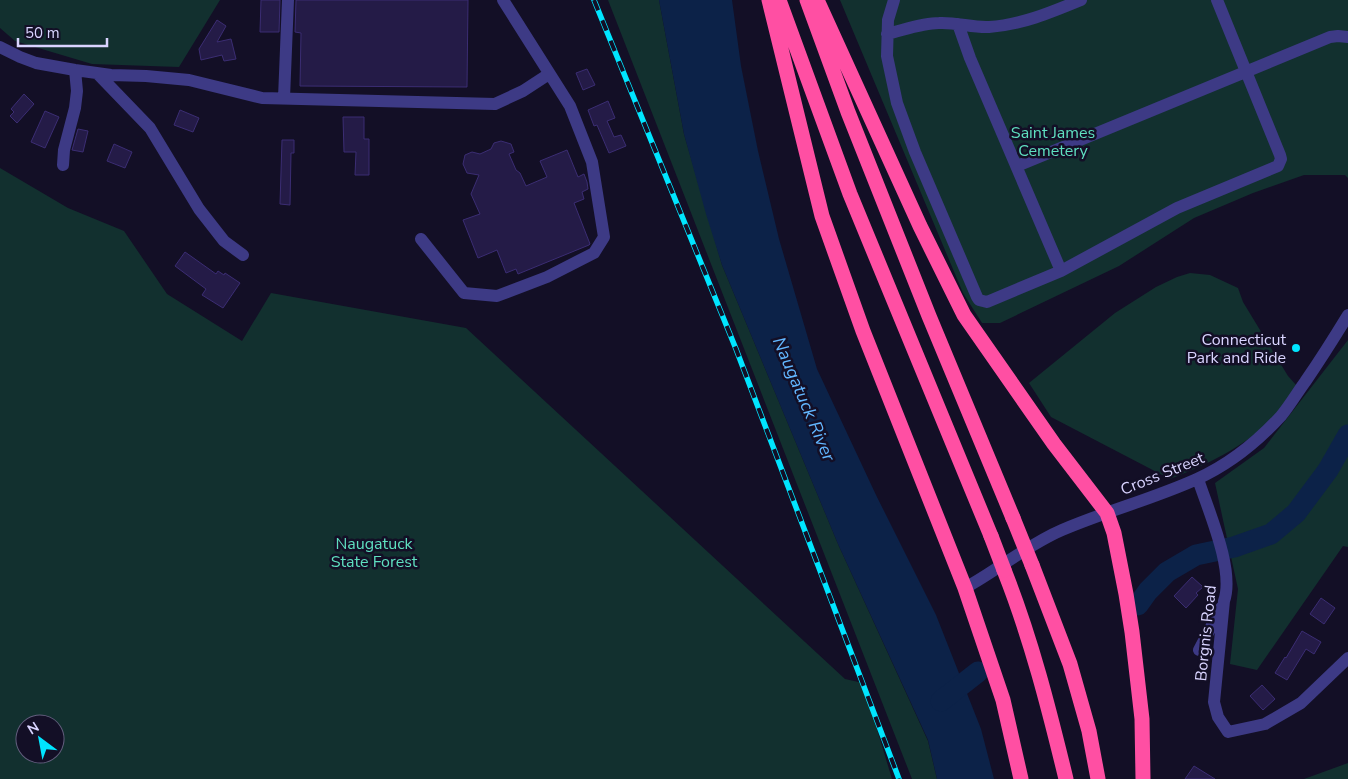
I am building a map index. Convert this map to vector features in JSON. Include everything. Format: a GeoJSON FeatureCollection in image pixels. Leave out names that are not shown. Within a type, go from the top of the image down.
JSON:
{"type":"FeatureCollection","features":[{"type":"Feature","properties":{"kind":"highway"},"geometry":{"type":"LineString","coordinates":[[769,0],[822,216],[863,331],[965,588],[1003,700],[1021,779]]}},
{"type":"Feature","properties":{"kind":"highway"},"geometry":{"type":"LineString","coordinates":[[779,0],[850,194],[1016,599],[1049,708],[1066,779]]}},
{"type":"Feature","properties":{"kind":"highway"},"geometry":{"type":"LineString","coordinates":[[807,0],[848,112],[929,316],[1013,518],[1070,664],[1088,731],[1098,779]]}},
{"type":"Feature","properties":{"kind":"highway"},"geometry":{"type":"LineString","coordinates":[[817,0],[920,226],[964,314],[1054,444],[1107,513],[1116,542],[1132,632],[1142,719],[1143,779]]}},
{"type":"Feature","properties":{"kind":"street"},"geometry":{"type":"LineString","coordinates":[[284,98],[288,0]]}},
{"type":"Feature","properties":{"kind":"street"},"geometry":{"type":"LineString","coordinates":[[421,239],[464,293],[497,296],[547,277],[594,253],[604,237],[592,162],[570,106],[503,0]]}},
{"type":"Feature","properties":{"kind":"street"},"geometry":{"type":"LineString","coordinates":[[894,0],[888,20],[886,56],[897,103],[915,152],[977,297],[979,300],[987,302],[1061,271],[1177,208],[1278,166],[1281,159],[1280,155],[1217,0]]}},
{"type":"Feature","properties":{"kind":"street"},"geometry":{"type":"LineString","coordinates":[[887,34],[917,26],[939,23],[988,27],[1016,23],[1054,12],[1081,0]]}},
{"type":"Feature","properties":{"kind":"street"},"geometry":{"type":"LineString","coordinates":[[958,24],[970,58],[1061,271]]}},
{"type":"Feature","properties":{"kind":"street"},"geometry":{"type":"LineString","coordinates":[[1017,166],[1330,37],[1348,37]]}},
{"type":"Feature","properties":{"kind":"street"},"geometry":{"type":"LineString","coordinates":[[0,47],[20,58],[36,63],[111,75],[189,80],[262,98],[495,104],[523,91],[549,74]]}},
{"type":"Feature","properties":{"kind":"street"},"geometry":{"type":"LineString","coordinates":[[63,165],[64,150],[75,108],[77,91],[75,70]]}},
{"type":"Feature","properties":{"kind":"street"},"geometry":{"type":"LineString","coordinates":[[97,73],[150,128],[200,209],[224,241],[243,255]]}},
{"type":"Feature","properties":{"kind":"street","name":"Cross Street"},"geometry":{"type":"LineString","coordinates":[[965,588],[1039,541],[1062,530],[1198,479],[1236,455],[1254,441],[1282,414],[1312,372],[1348,315]]}},
{"type":"Feature","properties":{"kind":"street","name":"Borgnis Road"},"geometry":{"type":"LineString","coordinates":[[1198,479],[1218,537],[1227,577],[1228,592],[1224,601],[1214,702],[1218,717],[1228,732],[1265,724],[1301,703],[1348,658]]}},
{"type":"Feature","properties":{"kind":"street"},"geometry":{"type":"LineString","coordinates":[[1199,650],[1224,601]]}},
{"type":"Feature","properties":{"kind":"green space"},"geometry":{"type":"Polygon","coordinates":[[[0,0],[220,0],[179,67],[92,64],[15,41],[0,28],[0,0]]]}},
{"type":"Feature","properties":{"kind":"green space"},"geometry":{"type":"Polygon","coordinates":[[[608,0],[659,0],[684,134],[722,265],[838,544],[928,741],[937,779],[912,779],[608,0]]]}},
{"type":"Feature","properties":{"kind":"green space","name":"Saint James Cemetery"},"geometry":{"type":"Polygon","coordinates":[[[840,0],[1348,0],[1348,178],[1345,175],[1304,175],[1253,193],[1194,218],[1119,266],[1000,323],[982,323],[963,293],[840,0]]]}},
{"type":"Feature","properties":{"kind":"green space","name":"Naugatuck State Forest"},"geometry":{"type":"Polygon","coordinates":[[[0,168],[68,208],[124,231],[167,294],[242,341],[271,293],[466,328],[845,679],[863,683],[892,779],[0,779],[0,168]]]}},
{"type":"Feature","properties":{"kind":"green space"},"geometry":{"type":"Polygon","coordinates":[[[1190,273],[1210,275],[1238,288],[1243,302],[1288,376],[1297,386],[1276,415],[1253,436],[1227,453],[1170,479],[1051,417],[1029,383],[1115,313],[1156,287],[1190,273]]]}},
{"type":"Feature","properties":{"kind":"green space"},"geometry":{"type":"Polygon","coordinates":[[[1348,340],[1348,547],[1343,546],[1257,670],[1230,664],[1238,589],[1215,483],[1264,448],[1348,340]]]}},
{"type":"Feature","properties":{"kind":"green space"},"geometry":{"type":"Polygon","coordinates":[[[1348,763],[1348,779],[1304,779],[1348,763]]]}},
{"type":"Feature","properties":{"kind":"water","name":"Naugatuck River"},"geometry":{"type":"Polygon","coordinates":[[[659,0],[732,0],[741,66],[758,151],[779,239],[817,369],[876,495],[936,615],[981,729],[994,779],[937,779],[928,740],[838,544],[722,265],[684,134],[659,0]]]}},
{"type":"Feature","properties":{"kind":"building"},"geometry":{"type":"Polygon","coordinates":[[[261,0],[280,0],[279,32],[260,32],[261,0]]]}},
{"type":"Feature","properties":{"kind":"building"},"geometry":{"type":"Polygon","coordinates":[[[296,0],[468,0],[467,87],[300,86],[301,33],[295,32],[296,0]]]}},
{"type":"Feature","properties":{"kind":"building"},"geometry":{"type":"Polygon","coordinates":[[[217,20],[226,26],[217,42],[231,39],[236,59],[224,61],[222,55],[201,60],[199,49],[217,20]]]}},
{"type":"Feature","properties":{"kind":"building"},"geometry":{"type":"Polygon","coordinates":[[[587,69],[595,85],[583,90],[576,73],[587,69]]]}},
{"type":"Feature","properties":{"kind":"building"},"geometry":{"type":"Polygon","coordinates":[[[24,94],[34,104],[17,123],[10,116],[14,112],[11,109],[24,94]]]}},
{"type":"Feature","properties":{"kind":"building"},"geometry":{"type":"Polygon","coordinates":[[[608,101],[615,118],[607,121],[614,137],[621,135],[626,146],[609,153],[597,125],[594,126],[588,110],[608,101]]]}},
{"type":"Feature","properties":{"kind":"building"},"geometry":{"type":"Polygon","coordinates":[[[180,110],[199,118],[193,132],[174,125],[180,110]]]}},
{"type":"Feature","properties":{"kind":"building"},"geometry":{"type":"Polygon","coordinates":[[[45,111],[59,117],[45,148],[31,142],[45,111]]]}},
{"type":"Feature","properties":{"kind":"building"},"geometry":{"type":"Polygon","coordinates":[[[343,117],[364,117],[364,139],[369,139],[369,175],[355,175],[356,152],[344,152],[343,117]]]}},
{"type":"Feature","properties":{"kind":"building"},"geometry":{"type":"Polygon","coordinates":[[[78,129],[88,131],[83,152],[72,150],[78,129]]]}},
{"type":"Feature","properties":{"kind":"building"},"geometry":{"type":"Polygon","coordinates":[[[282,140],[294,140],[294,153],[291,153],[290,205],[280,204],[282,140]]]}},
{"type":"Feature","properties":{"kind":"building"},"geometry":{"type":"Polygon","coordinates":[[[501,141],[511,144],[514,152],[509,154],[526,186],[547,177],[540,161],[567,150],[578,177],[584,174],[587,182],[588,189],[582,192],[584,199],[574,203],[589,245],[518,274],[516,269],[506,273],[497,250],[478,258],[463,220],[480,214],[471,194],[479,175],[467,173],[463,164],[465,155],[472,152],[480,154],[491,149],[494,143],[501,141]]]}},
{"type":"Feature","properties":{"kind":"building"},"geometry":{"type":"Polygon","coordinates":[[[114,144],[132,152],[125,168],[107,161],[114,144]]]}},
{"type":"Feature","properties":{"kind":"building"},"geometry":{"type":"Polygon","coordinates":[[[185,252],[216,274],[218,271],[224,275],[225,273],[240,283],[223,308],[202,295],[206,289],[175,266],[185,252]]]}},
{"type":"Feature","properties":{"kind":"building"},"geometry":{"type":"Polygon","coordinates":[[[1192,577],[1203,587],[1196,593],[1198,595],[1186,608],[1174,596],[1192,577]]]}},
{"type":"Feature","properties":{"kind":"building"},"geometry":{"type":"Polygon","coordinates":[[[1321,598],[1335,608],[1324,624],[1310,614],[1321,598]]]}},
{"type":"Feature","properties":{"kind":"building"},"geometry":{"type":"Polygon","coordinates":[[[1302,631],[1321,642],[1314,654],[1306,649],[1287,680],[1275,673],[1302,631]]]}},
{"type":"Feature","properties":{"kind":"building"},"geometry":{"type":"Polygon","coordinates":[[[1262,685],[1275,699],[1263,710],[1250,696],[1262,685]]]}},
{"type":"Feature","properties":{"kind":"building"},"geometry":{"type":"Polygon","coordinates":[[[1194,766],[1215,779],[1185,779],[1194,766]]]}},
{"type":"Feature","properties":{"kind":"waterway"},"geometry":{"type":"LineString","coordinates":[[1138,605],[1148,591],[1167,572],[1196,555],[1234,547],[1271,534],[1296,513],[1328,470],[1348,435]]}},
{"type":"Feature","properties":{"kind":"waterway"},"geometry":{"type":"LineString","coordinates":[[941,701],[978,672]]}},
{"type":"Feature","properties":{"kind":"railway"},"geometry":{"type":"LineString","coordinates":[[594,0],[736,349],[899,779]]}},
{"type":"Feature","properties":{"kind":"place","name":"Connecticut Park and Ride"},"geometry":{"type":"Point","coordinates":[1296,348]}}]}
